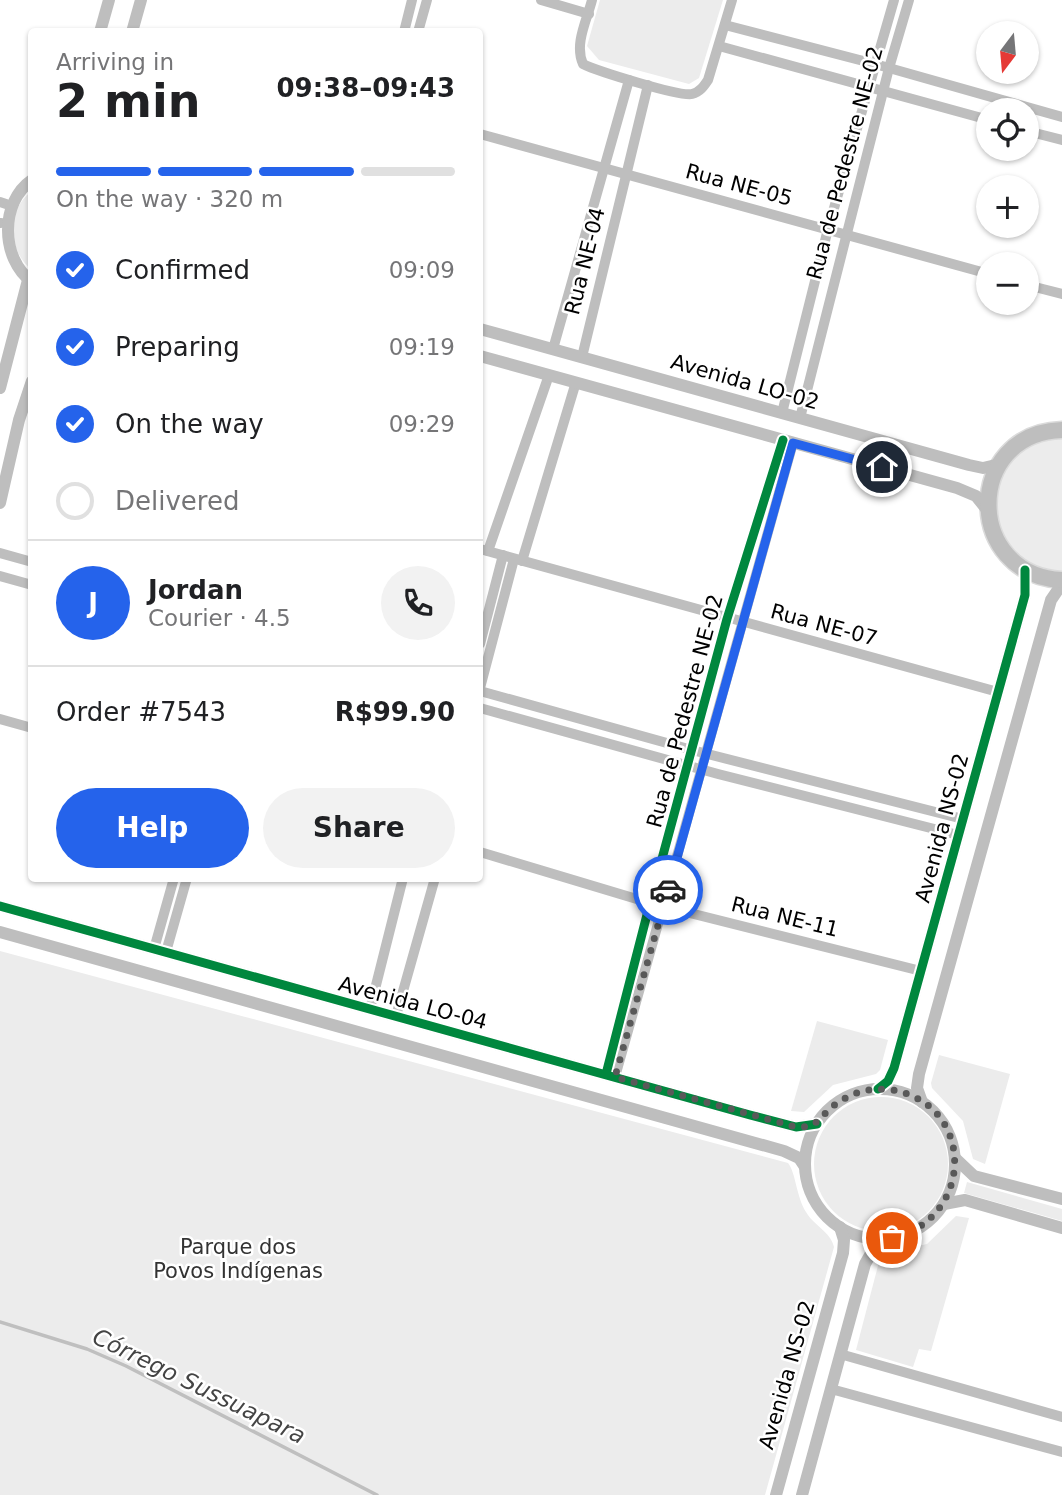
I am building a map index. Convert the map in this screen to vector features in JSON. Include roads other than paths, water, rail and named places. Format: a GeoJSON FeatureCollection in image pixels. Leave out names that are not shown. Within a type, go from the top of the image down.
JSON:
{"type":"FeatureCollection","features":[{"type":"Feature","properties":{"kind":"main road","name":"Avenida NS-02"},"geometry":{"type":"LineString","coordinates":[[1062,430],[1027,439],[1012,450],[1000,464],[990,488],[988,511],[999,545],[1011,559],[1025,570],[1062,582]]}},
{"type":"Feature","properties":{"kind":"street"},"geometry":{"type":"LineString","coordinates":[[101,28],[110,0]]}},
{"type":"Feature","properties":{"kind":"street"},"geometry":{"type":"LineString","coordinates":[[133,28],[141,0]]}},
{"type":"Feature","properties":{"kind":"street"},"geometry":{"type":"LineString","coordinates":[[405,28],[412,0]]}},
{"type":"Feature","properties":{"kind":"street"},"geometry":{"type":"LineString","coordinates":[[419,28],[427,0]]}},
{"type":"Feature","properties":{"kind":"street"},"geometry":{"type":"LineString","coordinates":[[541,0],[589,14]]}},
{"type":"Feature","properties":{"kind":"street"},"geometry":{"type":"LineString","coordinates":[[592,0],[579,47],[583,65],[689,95],[701,90],[708,79],[732,0]]}},
{"type":"Feature","properties":{"kind":"street","name":"Rua de Pedestre NE-02"},"geometry":{"type":"LineString","coordinates":[[782,413],[828,229],[894,0]]}},
{"type":"Feature","properties":{"kind":"street","name":"Rua de Pedestre NE-02"},"geometry":{"type":"LineString","coordinates":[[800,418],[883,91],[909,0]]}},
{"type":"Feature","properties":{"kind":"street"},"geometry":{"type":"LineString","coordinates":[[725,25],[1062,117]]}},
{"type":"Feature","properties":{"kind":"street"},"geometry":{"type":"LineString","coordinates":[[719,46],[976,116]]}},
{"type":"Feature","properties":{"kind":"street","name":"Rua NE-04"},"geometry":{"type":"LineString","coordinates":[[553,349],[629,80]]}},
{"type":"Feature","properties":{"kind":"street","name":"Rua NE-04"},"geometry":{"type":"LineString","coordinates":[[582,357],[648,85]]}},
{"type":"Feature","properties":{"kind":"street"},"geometry":{"type":"LineString","coordinates":[[1039,134],[1062,140]]}},
{"type":"Feature","properties":{"kind":"street","name":"Rua NE-05"},"geometry":{"type":"LineString","coordinates":[[483,135],[976,270]]}},
{"type":"Feature","properties":{"kind":"street"},"geometry":{"type":"LineString","coordinates":[[28,183],[3,203],[0,223],[1,238],[11,263],[28,279]]}},
{"type":"Feature","properties":{"kind":"street"},"geometry":{"type":"LineString","coordinates":[[0,388],[28,288]]}},
{"type":"Feature","properties":{"kind":"street"},"geometry":{"type":"LineString","coordinates":[[1039,288],[1062,295]]}},
{"type":"Feature","properties":{"kind":"street","name":"Avenida LO-02"},"geometry":{"type":"LineString","coordinates":[[483,329],[969,465],[986,468],[1000,464]]}},
{"type":"Feature","properties":{"kind":"street"},"geometry":{"type":"LineString","coordinates":[[483,357],[957,488],[979,498],[988,511]]}},
{"type":"Feature","properties":{"kind":"street"},"geometry":{"type":"LineString","coordinates":[[484,550],[549,375]]}},
{"type":"Feature","properties":{"kind":"street"},"geometry":{"type":"LineString","coordinates":[[483,636],[576,383]]}},
{"type":"Feature","properties":{"kind":"street"},"geometry":{"type":"LineString","coordinates":[[0,503],[28,404]]}},
{"type":"Feature","properties":{"kind":"street","name":"Rua de Pedestre NE-02"},"geometry":{"type":"LineString","coordinates":[[611,1075],[650,903],[727,619],[788,441]]}},
{"type":"Feature","properties":{"kind":"street","name":"Rua de Pedestre NE-02"},"geometry":{"type":"LineString","coordinates":[[611,1075],[663,906],[743,623],[788,441]]}},
{"type":"Feature","properties":{"kind":"street","name":"Rua NE-07"},"geometry":{"type":"LineString","coordinates":[[484,550],[998,692]]}},
{"type":"Feature","properties":{"kind":"street"},"geometry":{"type":"LineString","coordinates":[[0,553],[28,561]]}},
{"type":"Feature","properties":{"kind":"street"},"geometry":{"type":"LineString","coordinates":[[483,677],[513,558]]}},
{"type":"Feature","properties":{"kind":"street","name":"Avenida NS-02"},"geometry":{"type":"LineString","coordinates":[[878,1089],[887,1081],[894,1068],[1026,588],[1025,570]]}},
{"type":"Feature","properties":{"kind":"street"},"geometry":{"type":"LineString","coordinates":[[0,576],[28,584]]}},
{"type":"Feature","properties":{"kind":"street","name":"Avenida NS-02"},"geometry":{"type":"LineString","coordinates":[[922,1102],[917,1088],[919,1074],[1051,600],[1062,582]]}},
{"type":"Feature","properties":{"kind":"street"},"geometry":{"type":"LineString","coordinates":[[483,690],[692,750],[962,819]]}},
{"type":"Feature","properties":{"kind":"street"},"geometry":{"type":"LineString","coordinates":[[483,709],[701,770],[958,835]]}},
{"type":"Feature","properties":{"kind":"street"},"geometry":{"type":"LineString","coordinates":[[0,719],[28,727]]}},
{"type":"Feature","properties":{"kind":"street","name":"Rua NE-11"},"geometry":{"type":"LineString","coordinates":[[483,853],[650,903],[921,971]]}},
{"type":"Feature","properties":{"kind":"street"},"geometry":{"type":"LineString","coordinates":[[160,950],[173,882]]}},
{"type":"Feature","properties":{"kind":"street"},"geometry":{"type":"LineString","coordinates":[[160,950],[186,882]]}},
{"type":"Feature","properties":{"kind":"street"},"geometry":{"type":"LineString","coordinates":[[370,1009],[402,882]]}},
{"type":"Feature","properties":{"kind":"street"},"geometry":{"type":"LineString","coordinates":[[396,1016],[434,882]]}},
{"type":"Feature","properties":{"kind":"street","name":"Avenida LO-04"},"geometry":{"type":"LineString","coordinates":[[0,906],[796,1127],[817,1124]]}},
{"type":"Feature","properties":{"kind":"street","name":"Avenida LO-04"},"geometry":{"type":"LineString","coordinates":[[0,932],[784,1151],[799,1158],[805,1167]]}},
{"type":"Feature","properties":{"kind":"street"},"geometry":{"type":"LineString","coordinates":[[878,1089],[901,1092],[922,1102],[933,1111],[952,1141],[954,1178],[944,1204],[932,1219],[906,1234],[887,1238],[860,1236],[840,1227],[815,1201],[808,1183],[805,1167],[807,1145],[817,1124],[832,1106],[863,1091],[878,1089]]}},
{"type":"Feature","properties":{"kind":"street"},"geometry":{"type":"LineString","coordinates":[[955,1158],[974,1176],[1062,1199]]}},
{"type":"Feature","properties":{"kind":"street"},"geometry":{"type":"LineString","coordinates":[[944,1204],[965,1200],[1062,1228]]}},
{"type":"Feature","properties":{"kind":"street","name":"Avenida NS-02"},"geometry":{"type":"LineString","coordinates":[[776,1495],[843,1252],[844,1240],[840,1227]]}},
{"type":"Feature","properties":{"kind":"street"},"geometry":{"type":"LineString","coordinates":[[802,1495],[865,1264],[873,1250],[887,1238]]}},
{"type":"Feature","properties":{"kind":"street"},"geometry":{"type":"LineString","coordinates":[[841,1354],[1062,1417]]}},
{"type":"Feature","properties":{"kind":"street"},"geometry":{"type":"LineString","coordinates":[[831,1389],[1062,1452]]}},
{"type":"Feature","properties":{"kind":"waterway","name":"Córrego Sussuapara"},"geometry":{"type":"LineString","coordinates":[[0,1322],[87,1349],[126,1366],[377,1495]]}},
{"type":"Feature","properties":{"kind":"park label","name":"Parque dos Povos Indígenas"},"geometry":{"type":"Point","coordinates":[238,1259]}}]}
